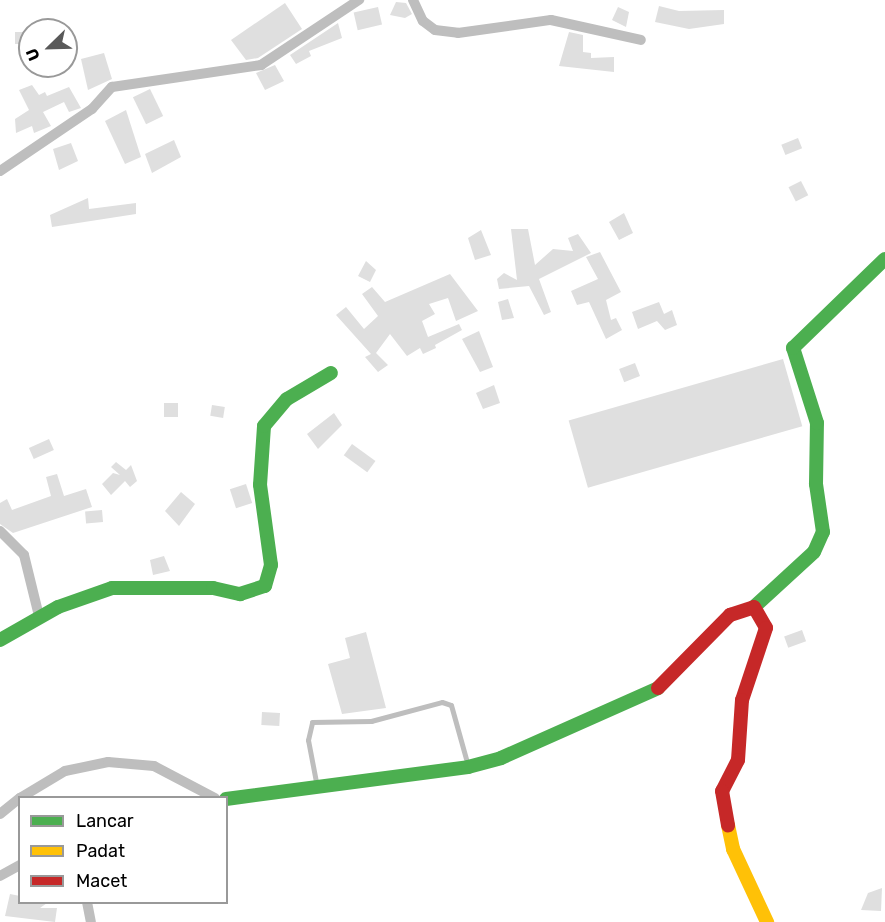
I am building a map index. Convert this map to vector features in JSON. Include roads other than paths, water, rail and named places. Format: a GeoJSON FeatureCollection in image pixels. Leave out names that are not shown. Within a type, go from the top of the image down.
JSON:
{"type":"FeatureCollection","features":[{"type":"Feature","properties":{"kind":"street"},"geometry":{"type":"LineString","coordinates":[[0,171],[92,109],[112,87],[261,65],[359,0]]}},
{"type":"Feature","properties":{"kind":"street"},"geometry":{"type":"LineString","coordinates":[[413,0],[423,21],[435,30],[458,33],[551,20],[641,40]]}},
{"type":"Feature","properties":{"kind":"street"},"geometry":{"type":"LineString","coordinates":[[228,799],[468,767],[632,704],[656,690],[730,615],[754,607],[814,552],[823,532],[816,484],[816,423],[793,348],[885,259]]}},
{"type":"Feature","properties":{"kind":"street"},"geometry":{"type":"LineString","coordinates":[[0,640],[39,616],[84,596],[129,585],[213,588],[240,594],[265,586],[271,565],[260,485],[264,426],[287,399],[331,373]]}},
{"type":"Feature","properties":{"kind":"street"},"geometry":{"type":"LineString","coordinates":[[0,531],[24,555],[39,616]]}},
{"type":"Feature","properties":{"kind":"street"},"geometry":{"type":"LineString","coordinates":[[754,607],[766,628],[742,700],[738,760],[722,791],[733,849],[767,922]]}},
{"type":"Feature","properties":{"kind":"street"},"geometry":{"type":"LineString","coordinates":[[23,796],[65,771],[108,762],[154,766],[210,796]]}},
{"type":"Feature","properties":{"kind":"street"},"geometry":{"type":"LineString","coordinates":[[0,814],[18,800]]}},
{"type":"Feature","properties":{"kind":"street"},"geometry":{"type":"LineString","coordinates":[[0,876],[18,866]]}},
{"type":"Feature","properties":{"kind":"street"},"geometry":{"type":"LineString","coordinates":[[87,904],[91,922]]}},
{"type":"Feature","properties":{"kind":"lane"},"geometry":{"type":"LineString","coordinates":[[317,788],[309,740],[312,722],[371,721],[442,702],[451,705],[468,767]]}}]}
